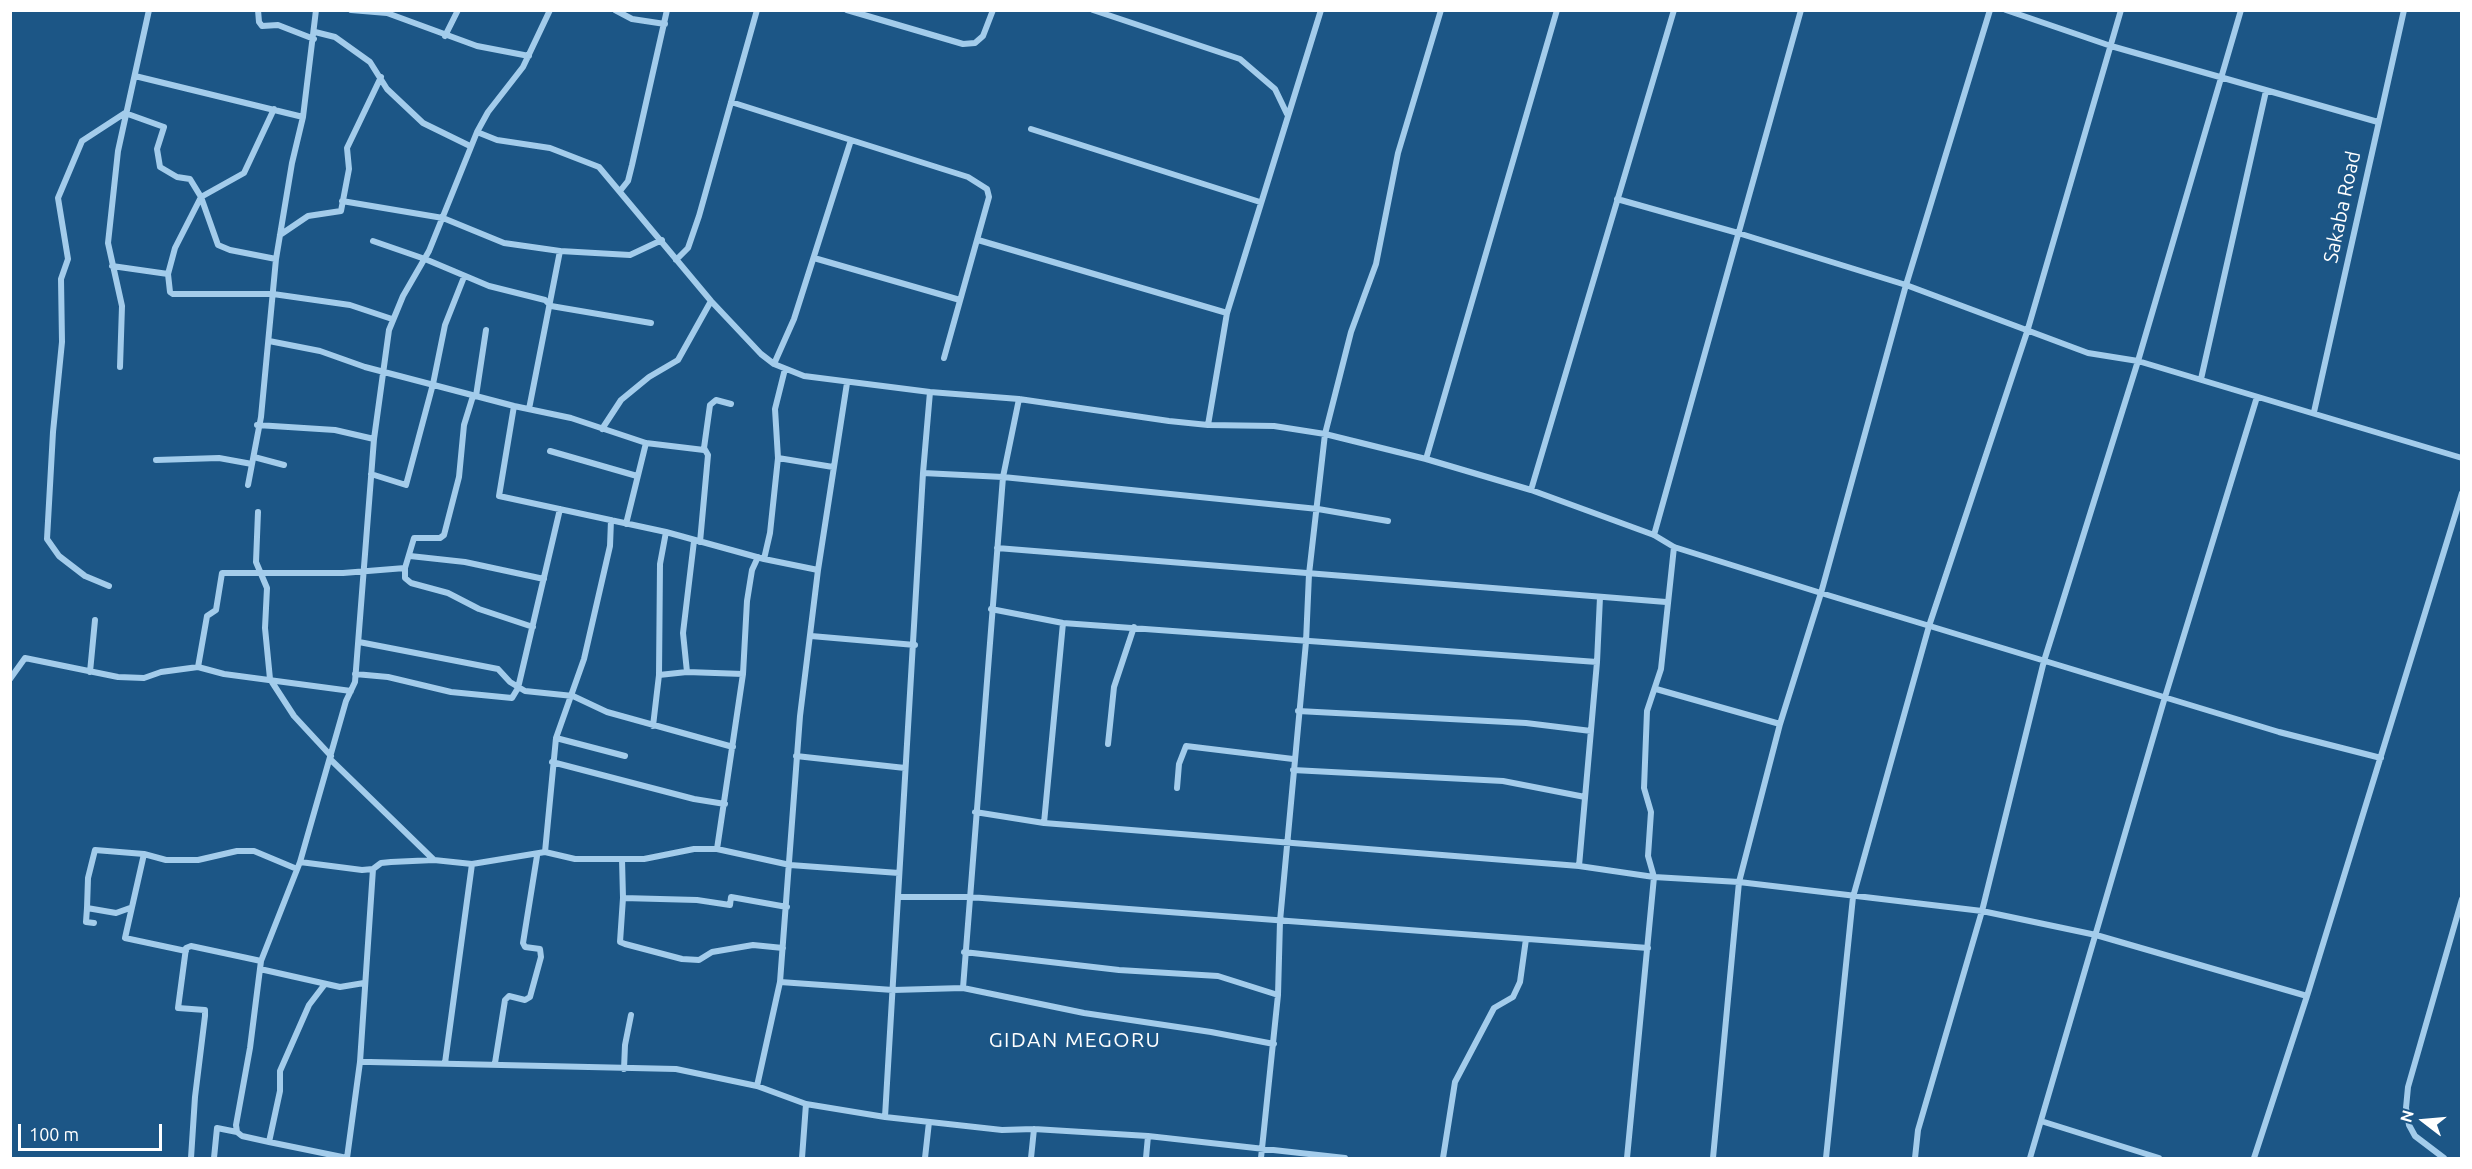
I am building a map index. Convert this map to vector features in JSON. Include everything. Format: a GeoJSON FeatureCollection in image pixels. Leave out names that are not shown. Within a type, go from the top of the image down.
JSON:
{"type":"FeatureCollection","features":[{"type":"Feature","properties":{"kind":"street"},"geometry":{"type":"LineString","coordinates":[[120,367],[122,306],[108,243],[125,112],[149,10]]}},
{"type":"Feature","properties":{"kind":"street"},"geometry":{"type":"LineString","coordinates":[[258,10],[259,22],[262,26],[278,25],[314,39]]}},
{"type":"Feature","properties":{"kind":"street"},"geometry":{"type":"LineString","coordinates":[[248,485],[257,425],[261,417],[276,259],[292,163],[303,117],[316,10]]}},
{"type":"Feature","properties":{"kind":"street"},"geometry":{"type":"LineString","coordinates":[[351,10],[387,13],[477,46],[529,56]]}},
{"type":"Feature","properties":{"kind":"street"},"geometry":{"type":"LineString","coordinates":[[403,18],[406,10]]}},
{"type":"Feature","properties":{"kind":"street"},"geometry":{"type":"LineString","coordinates":[[445,36],[458,10]]}},
{"type":"Feature","properties":{"kind":"street"},"geometry":{"type":"LineString","coordinates":[[237,1132],[236,1125],[250,1048],[261,965],[299,866],[356,674],[374,439],[382,370],[392,319],[425,259],[477,132],[529,56],[550,10]]}},
{"type":"Feature","properties":{"kind":"street"},"geometry":{"type":"LineString","coordinates":[[615,10],[632,19],[665,24]]}},
{"type":"Feature","properties":{"kind":"street"},"geometry":{"type":"LineString","coordinates":[[620,191],[628,181],[667,10]]}},
{"type":"Feature","properties":{"kind":"street"},"geometry":{"type":"LineString","coordinates":[[676,260],[687,248],[699,216],[757,10]]}},
{"type":"Feature","properties":{"kind":"street"},"geometry":{"type":"LineString","coordinates":[[847,10],[963,44],[975,43],[983,36],[993,10]]}},
{"type":"Feature","properties":{"kind":"street"},"geometry":{"type":"LineString","coordinates":[[1093,10],[1240,59],[1275,89],[1287,115]]}},
{"type":"Feature","properties":{"kind":"street"},"geometry":{"type":"LineString","coordinates":[[1208,425],[1227,313],[1321,10]]}},
{"type":"Feature","properties":{"kind":"street"},"geometry":{"type":"LineString","coordinates":[[1261,1158],[1278,996],[1280,921],[1293,759],[1306,642],[1309,574],[1325,434],[1351,332],[1376,264],[1398,153],[1441,10]]}},
{"type":"Feature","properties":{"kind":"street"},"geometry":{"type":"LineString","coordinates":[[1426,459],[1557,10]]}},
{"type":"Feature","properties":{"kind":"street"},"geometry":{"type":"LineString","coordinates":[[1531,490],[1674,10]]}},
{"type":"Feature","properties":{"kind":"street"},"geometry":{"type":"LineString","coordinates":[[1654,535],[1801,10]]}},
{"type":"Feature","properties":{"kind":"street"},"geometry":{"type":"LineString","coordinates":[[1713,1158],[1739,882],[1780,724],[1821,593],[1905,285],[1990,10]]}},
{"type":"Feature","properties":{"kind":"street"},"geometry":{"type":"LineString","coordinates":[[2006,10],[2110,46],[2378,122]]}},
{"type":"Feature","properties":{"kind":"street"},"geometry":{"type":"LineString","coordinates":[[1826,1158],[1853,897],[1929,626],[2027,332],[2121,10]]}},
{"type":"Feature","properties":{"kind":"street"},"geometry":{"type":"LineString","coordinates":[[1915,1158],[1918,1130],[1982,910],[2044,661],[2138,361],[2241,10]]}},
{"type":"Feature","properties":{"kind":"street","name":"Sakaba Road"},"geometry":{"type":"LineString","coordinates":[[2314,412],[2404,10]]}},
{"type":"Feature","properties":{"kind":"street"},"geometry":{"type":"LineString","coordinates":[[315,32],[335,38],[370,62],[387,89],[423,123],[470,146]]}},
{"type":"Feature","properties":{"kind":"street"},"geometry":{"type":"LineString","coordinates":[[135,76],[303,117]]}},
{"type":"Feature","properties":{"kind":"street"},"geometry":{"type":"LineString","coordinates":[[280,236],[308,216],[341,211],[349,169],[347,148],[381,77]]}},
{"type":"Feature","properties":{"kind":"street"},"geometry":{"type":"LineString","coordinates":[[2201,380],[2266,91]]}},
{"type":"Feature","properties":{"kind":"street"},"geometry":{"type":"LineString","coordinates":[[731,102],[968,177],[981,183],[987,189],[989,197],[944,358]]}},
{"type":"Feature","properties":{"kind":"street"},"geometry":{"type":"LineString","coordinates":[[274,109],[244,173],[201,196],[181,233],[168,274],[170,292],[173,294],[273,294],[350,305],[392,319]]}},
{"type":"Feature","properties":{"kind":"street"},"geometry":{"type":"LineString","coordinates":[[125,112],[164,127],[157,148],[160,167],[177,177],[190,179],[201,196],[218,245],[230,250],[276,259]]}},
{"type":"Feature","properties":{"kind":"street"},"geometry":{"type":"LineString","coordinates":[[110,586],[85,576],[59,556],[47,539],[53,432],[62,342],[61,279],[68,259],[58,198],[82,141],[125,112]]}},
{"type":"Feature","properties":{"kind":"street"},"geometry":{"type":"LineString","coordinates":[[1031,129],[1260,202]]}},
{"type":"Feature","properties":{"kind":"street"},"geometry":{"type":"LineString","coordinates":[[477,132],[497,140],[550,148],[599,167],[711,301],[761,354],[785,369],[847,383],[1019,399],[1208,425],[1274,426],[1325,434],[1426,459],[1531,490],[1654,535],[1674,547],[2279,732],[2381,758]]}},
{"type":"Feature","properties":{"kind":"street"},"geometry":{"type":"LineString","coordinates":[[774,364],[794,319],[851,140]]}},
{"type":"Feature","properties":{"kind":"street"},"geometry":{"type":"LineString","coordinates":[[1617,199],[1905,285],[2088,353],[2138,361],[2462,458]]}},
{"type":"Feature","properties":{"kind":"street"},"geometry":{"type":"LineString","coordinates":[[342,201],[443,218],[504,243],[560,251],[630,255],[662,240]]}},
{"type":"Feature","properties":{"kind":"street"},"geometry":{"type":"LineString","coordinates":[[978,240],[1227,313]]}},
{"type":"Feature","properties":{"kind":"street"},"geometry":{"type":"LineString","coordinates":[[372,241],[425,259],[464,277],[545,300],[551,306],[651,323]]}},
{"type":"Feature","properties":{"kind":"street"},"geometry":{"type":"LineString","coordinates":[[529,409],[560,251]]}},
{"type":"Feature","properties":{"kind":"street"},"geometry":{"type":"LineString","coordinates":[[814,258],[960,300]]}},
{"type":"Feature","properties":{"kind":"street"},"geometry":{"type":"LineString","coordinates":[[112,266],[168,274]]}},
{"type":"Feature","properties":{"kind":"street"},"geometry":{"type":"LineString","coordinates":[[371,474],[406,486],[433,384],[445,325],[464,277]]}},
{"type":"Feature","properties":{"kind":"street"},"geometry":{"type":"LineString","coordinates":[[602,429],[621,400],[649,377],[678,360],[711,301]]}},
{"type":"Feature","properties":{"kind":"street"},"geometry":{"type":"LineString","coordinates":[[486,330],[474,396],[464,426],[459,477],[444,535],[440,538],[414,538],[405,568],[405,578],[411,583],[448,593],[479,609],[533,627]]}},
{"type":"Feature","properties":{"kind":"street"},"geometry":{"type":"LineString","coordinates":[[269,340],[320,351],[365,367],[474,396],[571,418],[646,443],[704,450],[708,455],[682,633],[687,672]]}},
{"type":"Feature","properties":{"kind":"street"},"geometry":{"type":"LineString","coordinates":[[717,849],[743,674],[747,601],[770,533],[778,458],[774,416],[785,369]]}},
{"type":"Feature","properties":{"kind":"street"},"geometry":{"type":"LineString","coordinates":[[757,1086],[780,982],[796,756],[818,570],[847,383]]}},
{"type":"Feature","properties":{"kind":"street"},"geometry":{"type":"LineString","coordinates":[[885,1117],[905,768],[915,645],[923,473],[930,392]]}},
{"type":"Feature","properties":{"kind":"street"},"geometry":{"type":"LineString","coordinates":[[2030,1158],[2165,697],[2257,397]]}},
{"type":"Feature","properties":{"kind":"street"},"geometry":{"type":"LineString","coordinates":[[963,988],[964,952],[1003,477],[1019,399]]}},
{"type":"Feature","properties":{"kind":"street"},"geometry":{"type":"LineString","coordinates":[[704,450],[711,402],[716,400],[731,404]]}},
{"type":"Feature","properties":{"kind":"street"},"geometry":{"type":"LineString","coordinates":[[514,406],[499,496],[666,532],[697,542],[818,570]]}},
{"type":"Feature","properties":{"kind":"street"},"geometry":{"type":"LineString","coordinates":[[257,425],[334,430],[374,439]]}},
{"type":"Feature","properties":{"kind":"street"},"geometry":{"type":"LineString","coordinates":[[626,524],[646,443]]}},
{"type":"Feature","properties":{"kind":"street"},"geometry":{"type":"LineString","coordinates":[[550,451],[637,476]]}},
{"type":"Feature","properties":{"kind":"street"},"geometry":{"type":"LineString","coordinates":[[156,460],[219,458],[284,465]]}},
{"type":"Feature","properties":{"kind":"street"},"geometry":{"type":"LineString","coordinates":[[778,458],[833,467]]}},
{"type":"Feature","properties":{"kind":"street"},"geometry":{"type":"LineString","coordinates":[[923,473],[1003,477],[1318,508],[1388,521]]}},
{"type":"Feature","properties":{"kind":"street"},"geometry":{"type":"LineString","coordinates":[[2254,1158],[2307,996],[2462,494]]}},
{"type":"Feature","properties":{"kind":"street"},"geometry":{"type":"LineString","coordinates":[[356,674],[388,677],[451,692],[512,698],[518,688],[560,509]]}},
{"type":"Feature","properties":{"kind":"street"},"geometry":{"type":"LineString","coordinates":[[258,512],[256,562],[267,593],[265,628],[270,678],[294,716],[330,757],[434,860]]}},
{"type":"Feature","properties":{"kind":"street"},"geometry":{"type":"LineString","coordinates":[[545,852],[556,738],[573,696],[610,546],[611,520]]}},
{"type":"Feature","properties":{"kind":"street"},"geometry":{"type":"LineString","coordinates":[[653,726],[659,675],[660,564],[666,532]]}},
{"type":"Feature","properties":{"kind":"street"},"geometry":{"type":"LineString","coordinates":[[1627,1158],[1654,878],[1648,856],[1651,812],[1644,788],[1647,711],[1656,689],[1660,669],[1674,547]]}},
{"type":"Feature","properties":{"kind":"street"},"geometry":{"type":"LineString","coordinates":[[997,548],[1666,602]]}},
{"type":"Feature","properties":{"kind":"street"},"geometry":{"type":"LineString","coordinates":[[410,556],[465,562],[544,579]]}},
{"type":"Feature","properties":{"kind":"street"},"geometry":{"type":"LineString","coordinates":[[198,667],[207,616],[216,610],[222,573],[343,573],[405,568]]}},
{"type":"Feature","properties":{"kind":"street"},"geometry":{"type":"LineString","coordinates":[[1579,866],[1597,662],[1600,597]]}},
{"type":"Feature","properties":{"kind":"street"},"geometry":{"type":"LineString","coordinates":[[991,609],[1063,623],[1597,662]]}},
{"type":"Feature","properties":{"kind":"street"},"geometry":{"type":"LineString","coordinates":[[90,672],[95,620]]}},
{"type":"Feature","properties":{"kind":"street"},"geometry":{"type":"LineString","coordinates":[[1044,823],[1063,623]]}},
{"type":"Feature","properties":{"kind":"street"},"geometry":{"type":"LineString","coordinates":[[1108,744],[1114,687],[1134,627]]}},
{"type":"Feature","properties":{"kind":"street"},"geometry":{"type":"LineString","coordinates":[[811,636],[915,645]]}},
{"type":"Feature","properties":{"kind":"street"},"geometry":{"type":"LineString","coordinates":[[359,642],[498,669],[518,688],[525,691],[573,696],[608,712],[733,747]]}},
{"type":"Feature","properties":{"kind":"street"},"geometry":{"type":"LineString","coordinates":[[10,679],[25,658],[118,678],[144,678],[161,672],[198,667],[224,674],[270,678],[351,691]]}},
{"type":"Feature","properties":{"kind":"street"},"geometry":{"type":"LineString","coordinates":[[659,675],[687,672],[743,674]]}},
{"type":"Feature","properties":{"kind":"street"},"geometry":{"type":"LineString","coordinates":[[1656,689],[1780,724]]}},
{"type":"Feature","properties":{"kind":"street"},"geometry":{"type":"LineString","coordinates":[[1298,711],[1526,723],[1591,731]]}},
{"type":"Feature","properties":{"kind":"street"},"geometry":{"type":"LineString","coordinates":[[556,738],[625,756]]}},
{"type":"Feature","properties":{"kind":"street"},"geometry":{"type":"LineString","coordinates":[[1177,788],[1179,764],[1186,746],[1293,759]]}},
{"type":"Feature","properties":{"kind":"street"},"geometry":{"type":"LineString","coordinates":[[796,756],[905,768]]}},
{"type":"Feature","properties":{"kind":"street"},"geometry":{"type":"LineString","coordinates":[[552,762],[694,799],[725,804]]}},
{"type":"Feature","properties":{"kind":"street"},"geometry":{"type":"LineString","coordinates":[[1293,770],[1503,781],[1585,797]]}},
{"type":"Feature","properties":{"kind":"street"},"geometry":{"type":"LineString","coordinates":[[975,812],[1044,823],[1579,866],[1654,878],[1739,882],[1853,897],[1982,910],[2096,935],[2307,996]]}},
{"type":"Feature","properties":{"kind":"street"},"geometry":{"type":"LineString","coordinates":[[94,923],[86,922],[88,878],[94,850],[144,854],[166,860],[198,860],[243,850],[266,854],[299,866],[362,870],[374,869],[381,863],[391,862],[434,860],[472,864],[545,852],[575,859],[644,859],[694,849],[717,849],[790,865],[900,873]]}},
{"type":"Feature","properties":{"kind":"street"},"geometry":{"type":"LineString","coordinates":[[144,854],[125,938],[186,951]]}},
{"type":"Feature","properties":{"kind":"street"},"geometry":{"type":"LineString","coordinates":[[495,1063],[505,1000],[509,996],[525,1000],[531,997],[541,957],[540,950],[525,947],[523,943],[537,855]]}},
{"type":"Feature","properties":{"kind":"street"},"geometry":{"type":"LineString","coordinates":[[622,859],[624,898],[620,942],[649,952],[699,960],[712,952],[753,945],[783,948]]}},
{"type":"Feature","properties":{"kind":"street"},"geometry":{"type":"LineString","coordinates":[[446,1063],[472,864]]}},
{"type":"Feature","properties":{"kind":"street"},"geometry":{"type":"LineString","coordinates":[[214,1158],[217,1128],[237,1132],[242,1136],[347,1158],[360,1062],[374,869]]}},
{"type":"Feature","properties":{"kind":"street"},"geometry":{"type":"LineString","coordinates":[[624,898],[730,904],[730,897],[787,907]]}},
{"type":"Feature","properties":{"kind":"street"},"geometry":{"type":"LineString","coordinates":[[898,897],[969,897],[1648,948]]}},
{"type":"Feature","properties":{"kind":"street"},"geometry":{"type":"LineString","coordinates":[[2444,1158],[2415,1136],[2409,1125],[2406,1108],[2408,1087],[2462,899]]}},
{"type":"Feature","properties":{"kind":"street"},"geometry":{"type":"LineString","coordinates":[[87,908],[116,913],[130,908]]}},
{"type":"Feature","properties":{"kind":"street"},"geometry":{"type":"LineString","coordinates":[[1443,1158],[1455,1082],[1494,1008],[1513,997],[1520,982],[1526,939]]}},
{"type":"Feature","properties":{"kind":"street"},"geometry":{"type":"LineString","coordinates":[[191,1158],[205,1010],[178,1008],[186,951],[191,946],[340,987],[364,983]]}},
{"type":"Feature","properties":{"kind":"street"},"geometry":{"type":"LineString","coordinates":[[964,952],[1119,970],[1218,976],[1278,996]]}},
{"type":"Feature","properties":{"kind":"street"},"geometry":{"type":"LineString","coordinates":[[780,982],[893,990],[963,988],[1084,1013],[1274,1044]]}},
{"type":"Feature","properties":{"kind":"street"},"geometry":{"type":"LineString","coordinates":[[269,1142],[280,1091],[280,1071],[309,1005],[325,984]]}},
{"type":"Feature","properties":{"kind":"street"},"geometry":{"type":"LineString","coordinates":[[624,1069],[625,1045],[632,1015]]}},
{"type":"Feature","properties":{"kind":"street"},"geometry":{"type":"LineString","coordinates":[[360,1062],[495,1063],[676,1069],[757,1086],[806,1104],[885,1117],[1002,1130],[1034,1129],[1148,1136],[1345,1158]]}},
{"type":"Feature","properties":{"kind":"street"},"geometry":{"type":"LineString","coordinates":[[802,1158],[806,1104]]}},
{"type":"Feature","properties":{"kind":"street"},"geometry":{"type":"LineString","coordinates":[[2040,1121],[2159,1158]]}},
{"type":"Feature","properties":{"kind":"street"},"geometry":{"type":"LineString","coordinates":[[925,1158],[928,1122]]}},
{"type":"Feature","properties":{"kind":"street"},"geometry":{"type":"LineString","coordinates":[[1031,1158],[1034,1129]]}},
{"type":"Feature","properties":{"kind":"street"},"geometry":{"type":"LineString","coordinates":[[1146,1158],[1148,1136]]}},
{"type":"Feature","properties":{"kind":"district","name":"GIDAN MEGORU"},"geometry":{"type":"Point","coordinates":[1075,1040]}}]}
